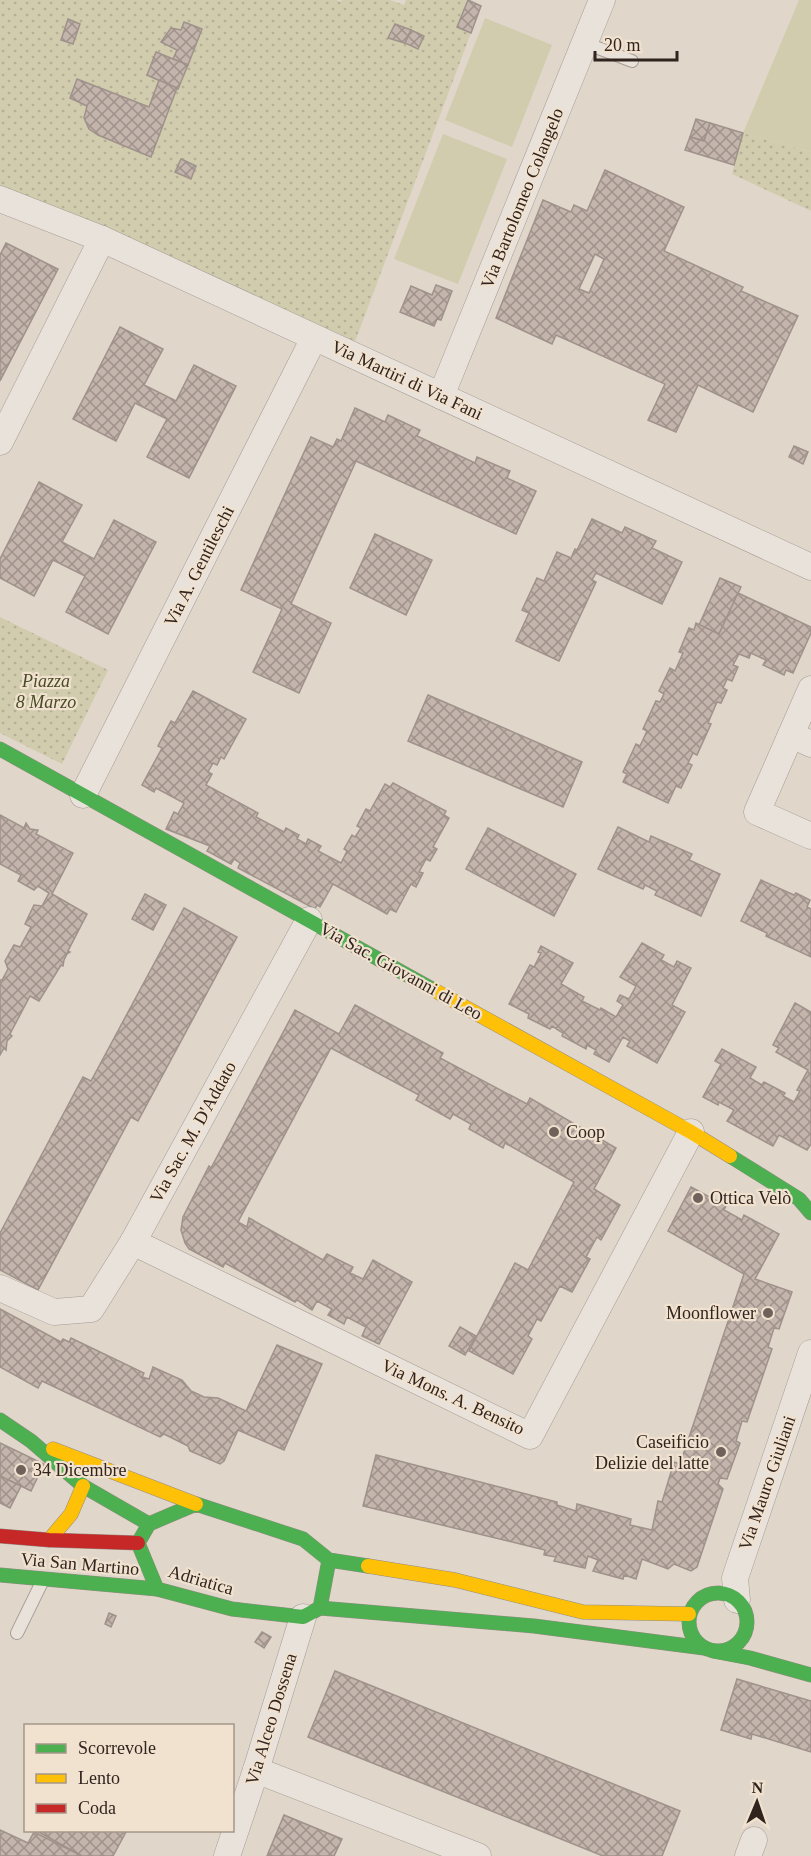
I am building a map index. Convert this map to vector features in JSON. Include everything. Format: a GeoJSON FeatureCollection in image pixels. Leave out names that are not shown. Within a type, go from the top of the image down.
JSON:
{"type":"FeatureCollection","features":[{"type":"Feature","properties":{"kind":"main road","name":"Via Sac. Giovanni di Leo"},"geometry":{"type":"LineString","coordinates":[[0,749],[691,1132],[807,1204]]}},
{"type":"Feature","properties":{"kind":"main road"},"geometry":{"type":"LineString","coordinates":[[0,1420],[31,1441],[83,1486],[149,1524]]}},
{"type":"Feature","properties":{"kind":"main road"},"geometry":{"type":"LineString","coordinates":[[31,1441],[196,1504],[303,1539],[329,1560],[455,1580],[583,1612],[689,1614]]}},
{"type":"Feature","properties":{"kind":"main road"},"geometry":{"type":"LineString","coordinates":[[49,1540],[71,1514],[83,1486]]}},
{"type":"Feature","properties":{"kind":"main road"},"geometry":{"type":"LineString","coordinates":[[138,1543],[149,1524],[196,1504]]}},
{"type":"Feature","properties":{"kind":"main road","name":"Via San Martino"},"geometry":{"type":"LineString","coordinates":[[0,1536],[138,1543]]}},
{"type":"Feature","properties":{"kind":"main road","name":"Adriatica"},"geometry":{"type":"LineString","coordinates":[[138,1543],[157,1589],[232,1609],[534,1626],[709,1649],[811,1676]]}},
{"type":"Feature","properties":{"kind":"main road"},"geometry":{"type":"LineString","coordinates":[[312,1612],[329,1560]]}},
{"type":"Feature","properties":{"kind":"main road","name":"Via San Martino"},"geometry":{"type":"LineString","coordinates":[[0,1575],[157,1589]]}},
{"type":"Feature","properties":{"kind":"main road"},"geometry":{"type":"LineString","coordinates":[[709,1649],[691,1634],[688,1624],[693,1605],[700,1598],[709,1594],[734,1596],[756,1629]]}},
{"type":"Feature","properties":{"kind":"main road","name":"Adriatica"},"geometry":{"type":"LineString","coordinates":[[709,1649],[731,1648],[739,1642],[747,1625],[734,1596]]}},
{"type":"Feature","properties":{"kind":"main road"},"geometry":{"type":"LineString","coordinates":[[781,1653],[811,1662]]}},
{"type":"Feature","properties":{"kind":"street","name":"Via Bartolomeo Colangelo"},"geometry":{"type":"LineString","coordinates":[[441,396],[602,0]]}},
{"type":"Feature","properties":{"kind":"street","name":"Via Martiri di Via Fani"},"geometry":{"type":"LineString","coordinates":[[0,199],[102,239],[811,567]]}},
{"type":"Feature","properties":{"kind":"street"},"geometry":{"type":"LineString","coordinates":[[0,442],[102,239]]}},
{"type":"Feature","properties":{"kind":"street","name":"Via A. Gentileschi"},"geometry":{"type":"LineString","coordinates":[[83,795],[314,338]]}},
{"type":"Feature","properties":{"kind":"street"},"geometry":{"type":"LineString","coordinates":[[811,689],[801,739],[757,812],[811,836]]}},
{"type":"Feature","properties":{"kind":"street","name":"Via Sac. M. D'Addato"},"geometry":{"type":"LineString","coordinates":[[0,1288],[54,1312],[91,1309],[133,1242],[309,920]]}},
{"type":"Feature","properties":{"kind":"street","name":"Via Mons. A. Bensito"},"geometry":{"type":"LineString","coordinates":[[133,1242],[530,1436],[691,1132]]}},
{"type":"Feature","properties":{"kind":"street","name":"Via Mauro Giuliani"},"geometry":{"type":"LineString","coordinates":[[734,1596],[811,1353]]}},
{"type":"Feature","properties":{"kind":"street","name":"Via Alceo Dossena"},"geometry":{"type":"LineString","coordinates":[[227,1856],[312,1612]]}},
{"type":"Feature","properties":{"kind":"street"},"geometry":{"type":"LineString","coordinates":[[256,1770],[478,1856]]}},
{"type":"Feature","properties":{"kind":"lane"},"geometry":{"type":"LineString","coordinates":[[585,44],[633,61]]}},
{"type":"Feature","properties":{"kind":"lane"},"geometry":{"type":"LineString","coordinates":[[17,1633],[44,1579]]}},
{"type":"Feature","properties":{"kind":"green space"},"geometry":{"type":"Polygon","coordinates":[[[0,0],[336,0],[341,2],[342,0],[390,0],[404,5],[406,0],[467,0],[481,6],[350,355],[0,198],[0,0]]]}},
{"type":"Feature","properties":{"kind":"green space"},"geometry":{"type":"Polygon","coordinates":[[[799,0],[811,0],[811,152],[743,133],[799,0]]]}},
{"type":"Feature","properties":{"kind":"green space"},"geometry":{"type":"Polygon","coordinates":[[[485,18],[552,45],[512,147],[445,120],[485,18]]]}},
{"type":"Feature","properties":{"kind":"green space"},"geometry":{"type":"Polygon","coordinates":[[[743,133],[811,152],[811,211],[732,174],[743,133]]]}},
{"type":"Feature","properties":{"kind":"green space"},"geometry":{"type":"Polygon","coordinates":[[[443,134],[507,159],[458,284],[394,259],[443,134]]]}},
{"type":"Feature","properties":{"kind":"green space","name":"Piazza 8 Marzo"},"geometry":{"type":"Polygon","coordinates":[[[0,617],[108,670],[62,764],[0,733],[0,617]]]}},
{"type":"Feature","properties":{"kind":"building"},"geometry":{"type":"Polygon","coordinates":[[[468,0],[481,6],[471,33],[457,27],[468,0]]]}},
{"type":"Feature","properties":{"kind":"building"},"geometry":{"type":"Polygon","coordinates":[[[68,19],[80,24],[73,44],[61,40],[68,19]]]}},
{"type":"Feature","properties":{"kind":"building"},"geometry":{"type":"Polygon","coordinates":[[[184,22],[202,29],[188,65],[173,59],[177,50],[161,42],[171,28],[181,30],[184,22]]]}},
{"type":"Feature","properties":{"kind":"building"},"geometry":{"type":"Polygon","coordinates":[[[395,24],[411,30],[405,43],[388,38],[395,24]]]}},
{"type":"Feature","properties":{"kind":"building"},"geometry":{"type":"Polygon","coordinates":[[[411,30],[424,36],[418,49],[405,43],[411,30]]]}},
{"type":"Feature","properties":{"kind":"building"},"geometry":{"type":"Polygon","coordinates":[[[156,52],[188,65],[178,89],[147,75],[156,52]]]}},
{"type":"Feature","properties":{"kind":"building"},"geometry":{"type":"Polygon","coordinates":[[[77,79],[149,107],[159,80],[177,88],[151,157],[89,129],[84,118],[87,106],[70,98],[77,79]]]}},
{"type":"Feature","properties":{"kind":"building"},"geometry":{"type":"Polygon","coordinates":[[[696,119],[710,123],[704,141],[690,137],[696,119]]]}},
{"type":"Feature","properties":{"kind":"building"},"geometry":{"type":"Polygon","coordinates":[[[710,123],[743,133],[734,165],[685,150],[690,137],[704,141],[710,123]]]}},
{"type":"Feature","properties":{"kind":"building"},"geometry":{"type":"Polygon","coordinates":[[[181,159],[196,166],[191,179],[175,172],[181,159]]]}},
{"type":"Feature","properties":{"kind":"building"},"geometry":{"type":"Polygon","coordinates":[[[605,170],[684,207],[664,251],[743,287],[741,291],[798,316],[753,412],[698,385],[676,432],[648,420],[665,384],[556,335],[552,344],[496,318],[543,200],[571,212],[574,205],[587,211],[605,170]],[[595,254],[579,289],[589,293],[604,259],[595,254]]]}},
{"type":"Feature","properties":{"kind":"building"},"geometry":{"type":"Polygon","coordinates":[[[6,243],[58,269],[0,381],[0,255],[6,243]]]}},
{"type":"Feature","properties":{"kind":"building"},"geometry":{"type":"Polygon","coordinates":[[[436,285],[452,291],[441,320],[437,319],[434,326],[400,312],[411,286],[432,295],[436,285]]]}},
{"type":"Feature","properties":{"kind":"building"},"geometry":{"type":"Polygon","coordinates":[[[120,327],[163,349],[144,385],[176,401],[194,365],[236,386],[189,478],[147,457],[167,419],[135,403],[116,441],[73,419],[120,327]]]}},
{"type":"Feature","properties":{"kind":"building"},"geometry":{"type":"Polygon","coordinates":[[[355,408],[385,422],[388,415],[420,430],[417,436],[475,463],[477,457],[510,471],[507,478],[536,491],[516,534],[356,461],[291,604],[331,623],[299,693],[253,672],[282,609],[241,590],[311,437],[333,447],[337,439],[341,441],[355,408]]]}},
{"type":"Feature","properties":{"kind":"building"},"geometry":{"type":"Polygon","coordinates":[[[794,446],[808,452],[803,464],[789,457],[794,446]]]}},
{"type":"Feature","properties":{"kind":"building"},"geometry":{"type":"Polygon","coordinates":[[[39,482],[82,505],[62,542],[94,559],[114,520],[156,542],[108,634],[66,612],[85,576],[53,560],[34,596],[0,578],[0,559],[39,482]]]}},
{"type":"Feature","properties":{"kind":"building"},"geometry":{"type":"Polygon","coordinates":[[[592,519],[622,533],[625,527],[656,541],[652,548],[682,562],[662,604],[596,573],[592,580],[596,582],[559,661],[516,641],[529,613],[522,610],[537,578],[544,581],[557,552],[571,558],[592,519]]]}},
{"type":"Feature","properties":{"kind":"building"},"geometry":{"type":"Polygon","coordinates":[[[375,534],[432,560],[406,615],[350,588],[375,534]]]}},
{"type":"Feature","properties":{"kind":"building"},"geometry":{"type":"Polygon","coordinates":[[[720,578],[741,587],[719,634],[699,625],[720,578]]]}},
{"type":"Feature","properties":{"kind":"building"},"geometry":{"type":"Polygon","coordinates":[[[738,593],[811,627],[811,633],[793,673],[786,670],[784,675],[763,665],[766,660],[751,653],[749,658],[739,654],[733,665],[738,667],[732,681],[727,679],[723,688],[727,690],[721,703],[717,702],[708,723],[711,724],[697,755],[693,753],[688,763],[692,765],[681,788],[676,786],[668,803],[623,782],[627,774],[623,772],[636,744],[640,746],[647,731],[643,729],[656,701],[660,702],[664,694],[659,691],[670,668],[675,671],[683,653],[679,652],[689,628],[694,630],[696,623],[719,634],[738,593]]]}},
{"type":"Feature","properties":{"kind":"building"},"geometry":{"type":"Polygon","coordinates":[[[193,691],[246,719],[224,759],[221,757],[217,765],[213,763],[208,772],[212,774],[206,785],[258,813],[256,817],[284,832],[286,828],[299,835],[297,839],[306,844],[308,839],[321,846],[318,851],[341,863],[347,851],[344,849],[352,835],[355,837],[361,828],[357,826],[366,809],[370,811],[385,784],[390,787],[393,783],[446,811],[444,815],[449,818],[433,847],[437,849],[430,861],[426,859],[419,872],[423,873],[416,887],[411,884],[396,912],[390,909],[387,914],[333,884],[320,907],[317,905],[315,909],[238,868],[240,863],[234,859],[231,864],[207,851],[210,846],[166,829],[174,812],[178,814],[184,803],[156,788],[154,792],[142,785],[162,748],[158,746],[171,721],[175,723],[193,691]]]}},
{"type":"Feature","properties":{"kind":"building"},"geometry":{"type":"Polygon","coordinates":[[[428,695],[582,762],[563,807],[408,741],[428,695]]]}},
{"type":"Feature","properties":{"kind":"building"},"geometry":{"type":"Polygon","coordinates":[[[0,815],[24,828],[26,823],[30,829],[38,830],[36,834],[73,853],[52,894],[87,914],[63,966],[61,965],[39,1001],[30,996],[10,1034],[12,1036],[7,1041],[6,1050],[4,1048],[0,1055],[0,980],[8,969],[5,961],[14,945],[20,947],[31,927],[25,924],[34,905],[42,906],[49,893],[38,886],[34,890],[18,881],[21,875],[0,864],[0,815]]]}},
{"type":"Feature","properties":{"kind":"building"},"geometry":{"type":"Polygon","coordinates":[[[618,827],[649,842],[651,836],[692,854],[689,860],[720,874],[701,916],[655,895],[657,891],[645,885],[643,889],[598,869],[618,827]]]}},
{"type":"Feature","properties":{"kind":"building"},"geometry":{"type":"Polygon","coordinates":[[[488,828],[576,874],[554,916],[466,869],[488,828]]]}},
{"type":"Feature","properties":{"kind":"building"},"geometry":{"type":"Polygon","coordinates":[[[761,880],[810,900],[807,907],[811,909],[811,957],[766,936],[767,933],[741,921],[761,880]]]}},
{"type":"Feature","properties":{"kind":"building"},"geometry":{"type":"Polygon","coordinates":[[[145,894],[166,905],[153,930],[132,919],[145,894]]]}},
{"type":"Feature","properties":{"kind":"building"},"geometry":{"type":"Polygon","coordinates":[[[184,908],[237,937],[138,1121],[131,1117],[38,1290],[0,1270],[0,1233],[83,1077],[91,1081],[184,908]]]}},
{"type":"Feature","properties":{"kind":"building"},"geometry":{"type":"Polygon","coordinates":[[[642,943],[664,955],[661,960],[674,967],[677,961],[691,968],[672,1005],[685,1012],[657,1063],[627,1046],[630,1041],[623,1037],[609,1062],[594,1054],[596,1050],[587,1045],[586,1049],[562,1036],[563,1033],[552,1026],[550,1029],[528,1018],[529,1014],[509,1004],[530,965],[534,967],[541,953],[538,952],[541,946],[573,963],[561,984],[584,997],[582,1001],[616,1017],[623,1005],[617,1001],[620,995],[629,999],[636,986],[620,977],[642,943]]]}},
{"type":"Feature","properties":{"kind":"building"},"geometry":{"type":"Polygon","coordinates":[[[795,1003],[811,1012],[811,1144],[807,1150],[779,1135],[773,1146],[727,1121],[734,1110],[703,1097],[721,1064],[715,1061],[722,1049],[756,1067],[750,1078],[762,1085],[764,1082],[785,1093],[783,1096],[794,1102],[800,1091],[797,1090],[808,1070],[776,1052],[779,1048],[773,1045],[795,1003]]]}},
{"type":"Feature","properties":{"kind":"building"},"geometry":{"type":"Polygon","coordinates":[[[355,1005],[443,1053],[440,1058],[527,1104],[530,1098],[616,1148],[594,1189],[620,1205],[601,1240],[597,1237],[586,1257],[590,1259],[572,1292],[560,1286],[541,1321],[537,1319],[528,1336],[532,1339],[513,1374],[469,1351],[515,1263],[528,1270],[574,1182],[505,1143],[503,1148],[469,1129],[471,1124],[453,1114],[450,1119],[416,1100],[419,1095],[331,1048],[238,1222],[247,1227],[249,1218],[323,1260],[327,1254],[353,1267],[350,1273],[363,1279],[373,1260],[412,1282],[379,1344],[362,1336],[366,1327],[347,1317],[344,1324],[328,1315],[332,1309],[317,1301],[312,1310],[225,1263],[223,1267],[189,1249],[185,1243],[181,1230],[183,1217],[295,1010],[339,1034],[355,1005]]]}},
{"type":"Feature","properties":{"kind":"building"},"geometry":{"type":"Polygon","coordinates":[[[691,1187],[726,1206],[724,1210],[742,1220],[744,1215],[779,1234],[755,1279],[792,1292],[779,1329],[774,1328],[768,1347],[772,1349],[747,1422],[742,1421],[736,1441],[740,1443],[727,1479],[720,1478],[718,1484],[723,1489],[697,1567],[691,1571],[674,1564],[668,1569],[642,1559],[636,1579],[624,1575],[623,1579],[593,1571],[598,1560],[588,1556],[585,1568],[554,1561],[556,1557],[544,1555],[545,1550],[363,1506],[376,1455],[557,1502],[557,1505],[576,1511],[577,1504],[631,1519],[630,1525],[652,1530],[658,1501],[662,1502],[674,1462],[680,1464],[744,1274],[668,1231],[691,1187]]]}},
{"type":"Feature","properties":{"kind":"building"},"geometry":{"type":"Polygon","coordinates":[[[0,1309],[61,1342],[63,1339],[69,1342],[71,1338],[144,1373],[142,1377],[149,1379],[153,1367],[182,1380],[191,1391],[204,1397],[218,1398],[246,1411],[277,1345],[322,1364],[284,1450],[238,1430],[224,1461],[220,1464],[190,1451],[188,1446],[164,1434],[160,1437],[42,1381],[38,1388],[0,1367],[0,1309]]]}},
{"type":"Feature","properties":{"kind":"building"},"geometry":{"type":"Polygon","coordinates":[[[460,1327],[476,1336],[465,1355],[449,1346],[460,1327]]]}},
{"type":"Feature","properties":{"kind":"building","name":"34 Dicembre"},"geometry":{"type":"Polygon","coordinates":[[[0,1443],[44,1464],[31,1491],[0,1476],[0,1443]]]}},
{"type":"Feature","properties":{"kind":"building"},"geometry":{"type":"Polygon","coordinates":[[[0,1476],[21,1486],[10,1508],[0,1503],[0,1476]]]}},
{"type":"Feature","properties":{"kind":"building"},"geometry":{"type":"Polygon","coordinates":[[[109,1613],[116,1616],[111,1627],[105,1624],[109,1613]]]}},
{"type":"Feature","properties":{"kind":"building"},"geometry":{"type":"Polygon","coordinates":[[[262,1632],[271,1637],[264,1648],[255,1642],[262,1632]]]}},
{"type":"Feature","properties":{"kind":"building"},"geometry":{"type":"Polygon","coordinates":[[[335,1671],[680,1811],[662,1856],[603,1856],[308,1737],[335,1671]]]}},
{"type":"Feature","properties":{"kind":"building"},"geometry":{"type":"Polygon","coordinates":[[[737,1679],[811,1701],[811,1752],[752,1734],[751,1739],[721,1730],[737,1679]]]}},
{"type":"Feature","properties":{"kind":"building"},"geometry":{"type":"Polygon","coordinates":[[[284,1815],[342,1839],[334,1856],[267,1856],[284,1815]]]}},
{"type":"Feature","properties":{"kind":"building"},"geometry":{"type":"Polygon","coordinates":[[[0,1830],[28,1843],[34,1832],[82,1856],[0,1856],[0,1830]]]}},
{"type":"Feature","properties":{"kind":"building"},"geometry":{"type":"Polygon","coordinates":[[[39,1832],[126,1832],[113,1856],[82,1856],[39,1832]]]}},
{"type":"Feature","properties":{"kind":"traffic: fast"},"geometry":{"type":"LineString","coordinates":[[0,749],[434,990]]}},
{"type":"Feature","properties":{"kind":"traffic: fast"},"geometry":{"type":"LineString","coordinates":[[730,1156],[799,1199],[811,1213]]}},
{"type":"Feature","properties":{"kind":"traffic: fast"},"geometry":{"type":"LineString","coordinates":[[0,1420],[31,1441],[83,1486],[149,1524]]}},
{"type":"Feature","properties":{"kind":"traffic: fast"},"geometry":{"type":"LineString","coordinates":[[329,1560],[320,1608],[303,1617],[232,1609],[157,1589],[138,1543],[149,1524],[196,1504],[303,1539],[329,1560],[368,1566]]}},
{"type":"Feature","properties":{"kind":"traffic: fast"},"geometry":{"type":"LineString","coordinates":[[0,1575],[157,1589]]}},
{"type":"Feature","properties":{"kind":"traffic: fast"},"geometry":{"type":"LineString","coordinates":[[718,1593],[729,1595],[742,1606],[747,1622],[745,1633],[734,1646],[718,1651],[707,1649],[694,1638],[689,1622],[691,1611],[702,1598],[718,1593]]}},
{"type":"Feature","properties":{"kind":"traffic: fast"},"geometry":{"type":"LineString","coordinates":[[320,1608],[534,1626],[704,1648]]}},
{"type":"Feature","properties":{"kind":"traffic: fast"},"geometry":{"type":"LineString","coordinates":[[713,1651],[750,1658],[811,1675]]}},
{"type":"Feature","properties":{"kind":"traffic: slow"},"geometry":{"type":"LineString","coordinates":[[434,990],[691,1132],[730,1156]]}},
{"type":"Feature","properties":{"kind":"traffic: slow"},"geometry":{"type":"LineString","coordinates":[[53,1449],[196,1504]]}},
{"type":"Feature","properties":{"kind":"traffic: slow"},"geometry":{"type":"LineString","coordinates":[[49,1540],[71,1514],[83,1486]]}},
{"type":"Feature","properties":{"kind":"traffic: slow"},"geometry":{"type":"LineString","coordinates":[[368,1566],[455,1580],[583,1612],[689,1614]]}},
{"type":"Feature","properties":{"kind":"traffic: jam"},"geometry":{"type":"LineString","coordinates":[[0,1536],[138,1543]]}},
{"type":"Feature","properties":{"kind":"place","name":"Coop"},"geometry":{"type":"Point","coordinates":[554,1132]}},
{"type":"Feature","properties":{"kind":"place","name":"Ottica Velò"},"geometry":{"type":"Point","coordinates":[698,1198]}},
{"type":"Feature","properties":{"kind":"place","name":"Moonflower"},"geometry":{"type":"Point","coordinates":[768,1313]}},
{"type":"Feature","properties":{"kind":"place","name":"Caseificio Delizie del latte"},"geometry":{"type":"Point","coordinates":[721,1452]}},
{"type":"Feature","properties":{"kind":"place","name":"34 Dicembre"},"geometry":{"type":"Point","coordinates":[21,1470]}}]}
